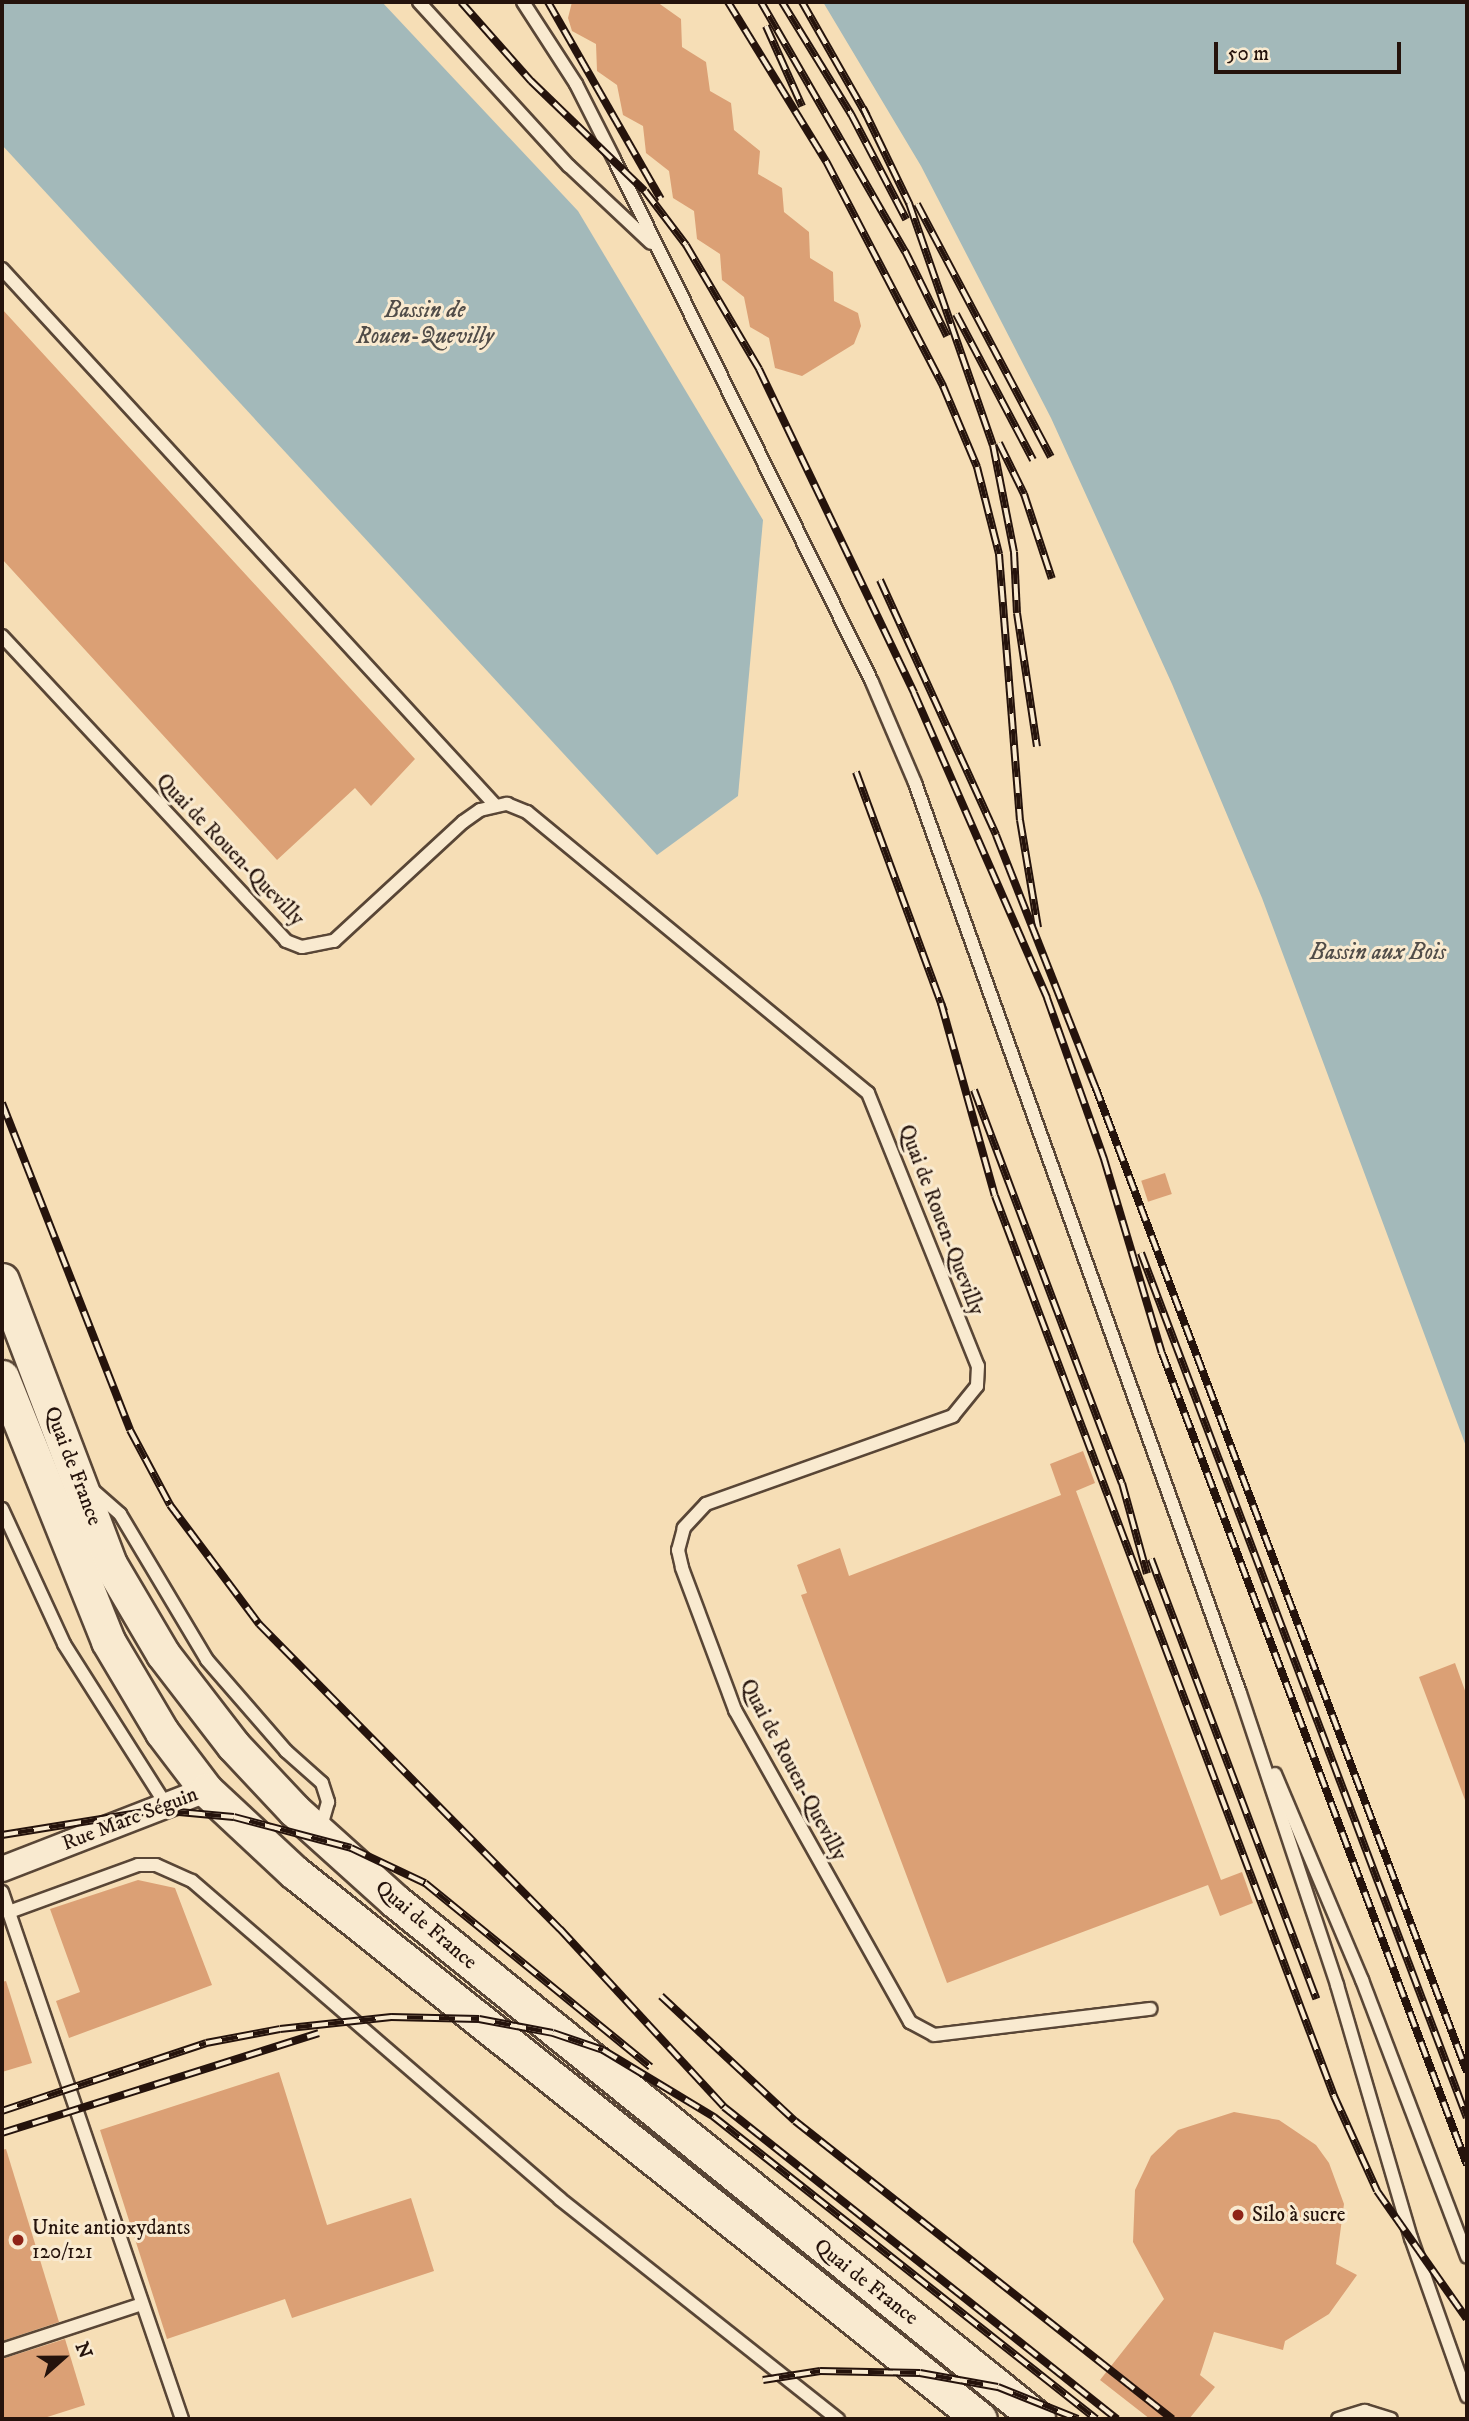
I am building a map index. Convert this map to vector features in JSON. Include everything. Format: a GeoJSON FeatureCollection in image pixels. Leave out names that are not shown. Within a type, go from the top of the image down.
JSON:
{"type":"FeatureCollection","features":[{"type":"Feature","properties":{"kind":"main road","name":"Quai de France"},"geometry":{"type":"LineString","coordinates":[[2,1280],[78,1480],[128,1598],[233,1745],[319,1833],[488,1977],[1038,2419]]}},
{"type":"Feature","properties":{"kind":"main road","name":"Quai de France"},"geometry":{"type":"LineString","coordinates":[[4,1390],[108,1641],[162,1732],[206,1790],[294,1872],[981,2419]]}},
{"type":"Feature","properties":{"kind":"main road","name":"Rue Marc Séguin"},"geometry":{"type":"LineString","coordinates":[[206,1790],[228,1772],[233,1745]]}},
{"type":"Feature","properties":{"kind":"main road"},"geometry":{"type":"LineString","coordinates":[[206,1790],[250,1808],[433,1957],[488,1977]]}},
{"type":"Feature","properties":{"kind":"street","name":"Rue Marc Séguin"},"geometry":{"type":"LineString","coordinates":[[2,1869],[206,1790]]}},
{"type":"Feature","properties":{"kind":"lane"},"geometry":{"type":"LineString","coordinates":[[419,2],[569,166],[657,248]]}},
{"type":"Feature","properties":{"kind":"lane"},"geometry":{"type":"LineString","coordinates":[[523,2],[576,84],[872,682],[915,783],[1240,1693],[1336,1985],[1411,2238],[1467,2396]]}},
{"type":"Feature","properties":{"kind":"lane"},"geometry":{"type":"LineString","coordinates":[[2,269],[495,805]]}},
{"type":"Feature","properties":{"kind":"lane","name":"Quai de Rouen-Quevilly"},"geometry":{"type":"LineString","coordinates":[[2,636],[286,941],[302,947],[334,941],[463,822],[495,805],[527,811],[867,1093],[978,1366],[977,1386],[968,1405],[953,1416],[706,1504],[695,1513],[678,1550],[735,1710],[910,2022],[922,2031],[934,2035],[1150,2009]]}},
{"type":"Feature","properties":{"kind":"lane"},"geometry":{"type":"LineString","coordinates":[[78,1480],[110,1500],[207,1660],[286,1752],[322,1783],[328,1802],[319,1833]]}},
{"type":"Feature","properties":{"kind":"lane"},"geometry":{"type":"LineString","coordinates":[[2,1508],[64,1644],[167,1806]]}},
{"type":"Feature","properties":{"kind":"lane"},"geometry":{"type":"LineString","coordinates":[[1240,1693],[1362,1980],[1467,2257]]}},
{"type":"Feature","properties":{"kind":"lane"},"geometry":{"type":"LineString","coordinates":[[9,1912],[138,1865],[156,1865],[192,1881],[560,2199],[838,2419]]}},
{"type":"Feature","properties":{"kind":"lane"},"geometry":{"type":"LineString","coordinates":[[2,1892],[182,2419]]}},
{"type":"Feature","properties":{"kind":"lane"},"geometry":{"type":"LineString","coordinates":[[2,2350],[142,2304]]}},
{"type":"Feature","properties":{"kind":"lane"},"geometry":{"type":"LineString","coordinates":[[1338,2419],[1365,2411],[1391,2419]]}},
{"type":"Feature","properties":{"kind":"water","name":"Bassin de Rouen-Quevilly"},"geometry":{"type":"Polygon","coordinates":[[[2,2],[382,2],[578,211],[763,520],[738,796],[657,855],[2,145],[2,2]]]}},
{"type":"Feature","properties":{"kind":"water","name":"Bassin aux Bois"},"geometry":{"type":"Polygon","coordinates":[[[823,2],[1467,2],[1467,1449],[1262,898],[1172,684],[1051,418],[921,166],[823,2]]]}},
{"type":"Feature","properties":{"kind":"building"},"geometry":{"type":"Polygon","coordinates":[[[572,2],[657,2],[681,19],[682,47],[706,62],[710,91],[731,103],[734,130],[760,151],[758,174],[782,188],[784,212],[809,232],[810,258],[833,272],[834,301],[858,313],[861,326],[854,344],[802,376],[775,368],[769,338],[750,327],[744,297],[722,280],[720,254],[697,239],[694,211],[673,198],[669,171],[646,153],[643,126],[623,115],[617,85],[597,71],[596,44],[572,31],[568,18],[572,2]]]}},
{"type":"Feature","properties":{"kind":"building"},"geometry":{"type":"Polygon","coordinates":[[[2,309],[415,759],[371,806],[355,788],[277,860],[2,559],[2,309]]]}},
{"type":"Feature","properties":{"kind":"building"},"geometry":{"type":"Polygon","coordinates":[[[1165,1173],[1172,1194],[1148,1202],[1141,1181],[1165,1173]]]}},
{"type":"Feature","properties":{"kind":"building"},"geometry":{"type":"Polygon","coordinates":[[[1083,1451],[1095,1483],[1076,1491],[1221,1880],[1242,1872],[1253,1903],[1220,1916],[1208,1885],[947,1983],[801,1595],[807,1593],[797,1565],[840,1548],[849,1576],[1061,1495],[1050,1464],[1083,1451]]]}},
{"type":"Feature","properties":{"kind":"building"},"geometry":{"type":"Polygon","coordinates":[[[1455,1663],[1467,1696],[1465,1800],[1419,1677],[1455,1663]]]}},
{"type":"Feature","properties":{"kind":"building"},"geometry":{"type":"Polygon","coordinates":[[[138,1880],[175,1888],[212,1985],[69,2038],[56,2001],[80,1992],[50,1909],[138,1880]]]}},
{"type":"Feature","properties":{"kind":"building"},"geometry":{"type":"Polygon","coordinates":[[[6,1981],[32,2063],[2,2072],[2,1982],[6,1981]]]}},
{"type":"Feature","properties":{"kind":"building"},"geometry":{"type":"Polygon","coordinates":[[[279,2072],[327,2225],[411,2198],[434,2271],[292,2318],[285,2299],[167,2339],[100,2130],[279,2072]]]}},
{"type":"Feature","properties":{"kind":"building","name":"Silo à sucre"},"geometry":{"type":"Polygon","coordinates":[[[1234,2112],[1279,2120],[1316,2145],[1329,2163],[1344,2204],[1336,2264],[1357,2275],[1329,2314],[1285,2341],[1283,2350],[1214,2332],[1200,2375],[1215,2387],[1189,2419],[1150,2419],[1100,2380],[1164,2299],[1133,2242],[1135,2190],[1151,2156],[1178,2130],[1234,2112]]]}},
{"type":"Feature","properties":{"kind":"building","name":"Unite antioxydants 120/121"},"geometry":{"type":"Polygon","coordinates":[[[6,2149],[59,2322],[2,2341],[2,2150],[6,2149]]]}},
{"type":"Feature","properties":{"kind":"building"},"geometry":{"type":"Polygon","coordinates":[[[65,2339],[85,2405],[41,2419],[2,2419],[2,2359],[65,2339]]]}},
{"type":"Feature","properties":{"kind":"railway"},"geometry":{"type":"LineString","coordinates":[[461,2],[531,81],[645,191],[686,245],[759,369],[914,693],[1047,998],[1104,1159],[1162,1353],[1467,2165]]}},
{"type":"Feature","properties":{"kind":"railway"},"geometry":{"type":"LineString","coordinates":[[548,2],[661,199]]}},
{"type":"Feature","properties":{"kind":"railway"},"geometry":{"type":"LineString","coordinates":[[728,2],[826,161],[943,386],[977,467],[999,554],[1020,820],[1038,927]]}},
{"type":"Feature","properties":{"kind":"railway"},"geometry":{"type":"LineString","coordinates":[[761,2],[905,251],[947,336]]}},
{"type":"Feature","properties":{"kind":"railway"},"geometry":{"type":"LineString","coordinates":[[782,2],[851,114],[906,219]]}},
{"type":"Feature","properties":{"kind":"railway"},"geometry":{"type":"LineString","coordinates":[[802,2],[867,116]]}},
{"type":"Feature","properties":{"kind":"railway"},"geometry":{"type":"LineString","coordinates":[[766,26],[802,106]]}},
{"type":"Feature","properties":{"kind":"railway"},"geometry":{"type":"LineString","coordinates":[[863,108],[909,203],[993,445],[1014,552],[1017,613],[1037,747]]}},
{"type":"Feature","properties":{"kind":"railway"},"geometry":{"type":"LineString","coordinates":[[917,204],[1051,457]]}},
{"type":"Feature","properties":{"kind":"railway"},"geometry":{"type":"LineString","coordinates":[[956,314],[1033,460]]}},
{"type":"Feature","properties":{"kind":"railway"},"geometry":{"type":"LineString","coordinates":[[999,443],[1024,494],[1052,579]]}},
{"type":"Feature","properties":{"kind":"railway"},"geometry":{"type":"LineString","coordinates":[[880,580],[996,835],[1095,1086],[1467,2072]]}},
{"type":"Feature","properties":{"kind":"railway"},"geometry":{"type":"LineString","coordinates":[[856,772],[944,1011]]}},
{"type":"Feature","properties":{"kind":"railway"},"geometry":{"type":"LineString","coordinates":[[941,1003],[995,1196],[1334,2096],[1377,2191],[1467,2319]]}},
{"type":"Feature","properties":{"kind":"railway"},"geometry":{"type":"LineString","coordinates":[[974,1090],[1122,1483],[1147,1574]]}},
{"type":"Feature","properties":{"kind":"railway"},"geometry":{"type":"LineString","coordinates":[[2,1103],[130,1430],[170,1505],[259,1624],[560,1929],[724,2107],[1117,2419]]}},
{"type":"Feature","properties":{"kind":"railway"},"geometry":{"type":"LineString","coordinates":[[1141,1253],[1467,2118]]}},
{"type":"Feature","properties":{"kind":"railway"},"geometry":{"type":"LineString","coordinates":[[1151,1559],[1316,1999]]}},
{"type":"Feature","properties":{"kind":"railway"},"geometry":{"type":"LineString","coordinates":[[2,1835],[157,1810],[234,1817],[351,1848],[425,1883],[651,2067]]}},
{"type":"Feature","properties":{"kind":"railway"},"geometry":{"type":"LineString","coordinates":[[661,1996],[795,2121],[1173,2419]]}},
{"type":"Feature","properties":{"kind":"railway"},"geometry":{"type":"LineString","coordinates":[[2,2111],[206,2043],[280,2029],[391,2017],[479,2019],[553,2033],[603,2050],[714,2117],[1096,2419]]}},
{"type":"Feature","properties":{"kind":"railway"},"geometry":{"type":"LineString","coordinates":[[2,2133],[319,2033]]}},
{"type":"Feature","properties":{"kind":"railway"},"geometry":{"type":"LineString","coordinates":[[763,2380],[820,2371],[920,2373],[998,2387],[1078,2419]]}},
{"type":"Feature","properties":{"kind":"place","name":"Silo à sucre"},"geometry":{"type":"Point","coordinates":[1238,2215]}},
{"type":"Feature","properties":{"kind":"place","name":"Unite antioxydants 120/121"},"geometry":{"type":"Point","coordinates":[18,2240]}}]}
